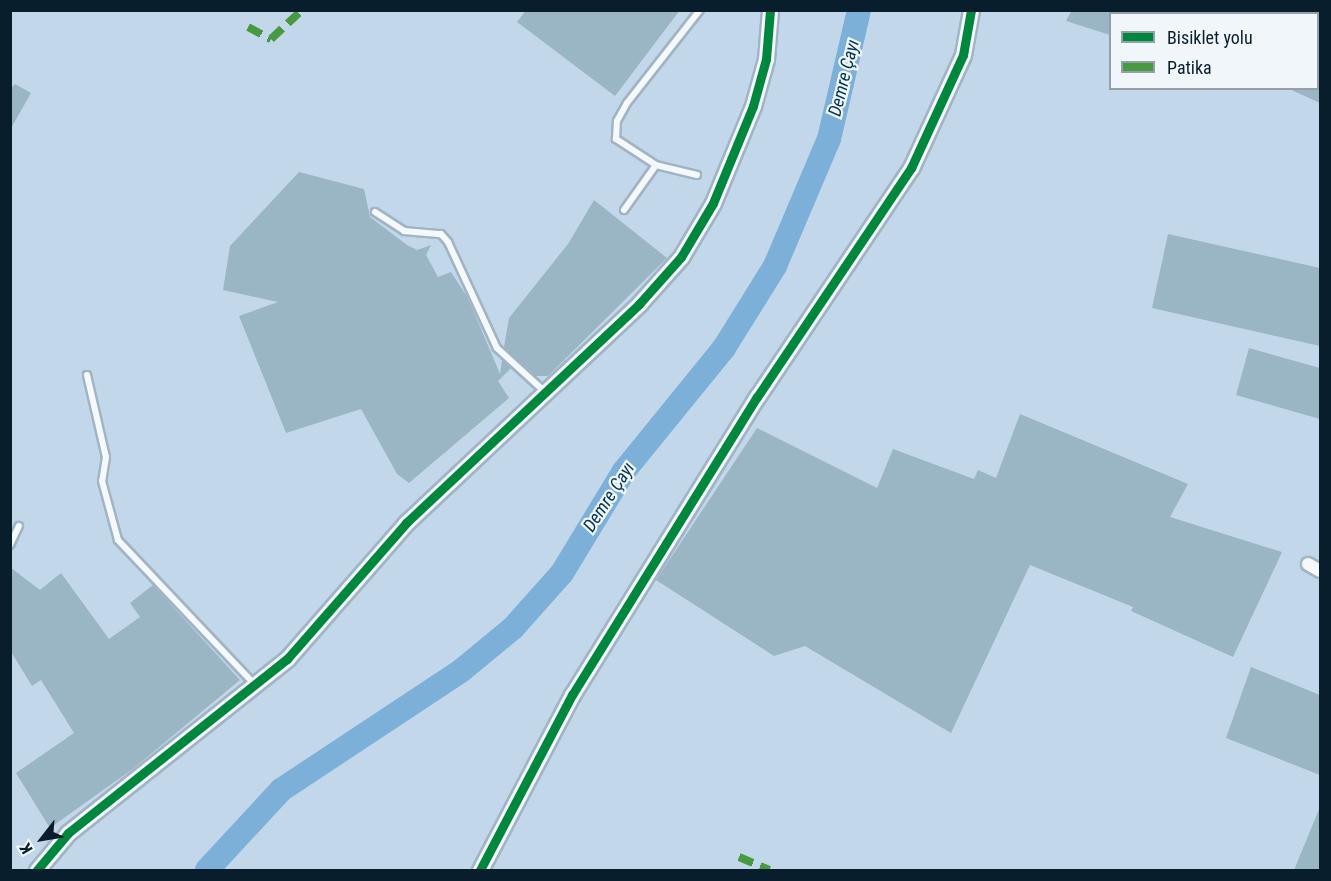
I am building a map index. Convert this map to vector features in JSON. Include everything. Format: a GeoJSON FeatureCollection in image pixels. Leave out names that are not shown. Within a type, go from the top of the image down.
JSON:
{"type":"FeatureCollection","features":[{"type":"Feature","properties":{"kind":"street"},"geometry":{"type":"LineString","coordinates":[[37,870],[68,833],[287,659],[406,523],[639,304],[686,248],[713,203],[753,106],[766,59],[770,10]]}},
{"type":"Feature","properties":{"kind":"street"},"geometry":{"type":"LineString","coordinates":[[480,870],[572,695],[757,397],[911,168],[963,55],[971,10]]}},
{"type":"Feature","properties":{"kind":"street"},"geometry":{"type":"LineString","coordinates":[[1308,564],[1320,571]]}},
{"type":"Feature","properties":{"kind":"lane"},"geometry":{"type":"LineString","coordinates":[[697,175],[656,165],[616,139],[617,121],[700,10]]}},
{"type":"Feature","properties":{"kind":"lane"},"geometry":{"type":"LineString","coordinates":[[624,210],[656,165]]}},
{"type":"Feature","properties":{"kind":"lane"},"geometry":{"type":"LineString","coordinates":[[375,212],[404,231],[441,234],[448,242],[497,348],[544,392]]}},
{"type":"Feature","properties":{"kind":"lane"},"geometry":{"type":"LineString","coordinates":[[87,375],[106,457],[102,481],[118,540],[254,685]]}},
{"type":"Feature","properties":{"kind":"lane"},"geometry":{"type":"LineString","coordinates":[[10,545],[19,526]]}},
{"type":"Feature","properties":{"kind":"building"},"geometry":{"type":"Polygon","coordinates":[[[526,10],[680,10],[615,96],[517,22],[526,10]]]}},
{"type":"Feature","properties":{"kind":"building"},"geometry":{"type":"Polygon","coordinates":[[[1072,10],[1110,10],[1109,35],[1066,21],[1072,10]]]}},
{"type":"Feature","properties":{"kind":"building"},"geometry":{"type":"Polygon","coordinates":[[[15,84],[31,93],[10,130],[10,89],[15,84]]]}},
{"type":"Feature","properties":{"kind":"building"},"geometry":{"type":"Polygon","coordinates":[[[1320,88],[1320,103],[1291,90],[1319,90],[1320,88]]]}},
{"type":"Feature","properties":{"kind":"building"},"geometry":{"type":"Polygon","coordinates":[[[299,172],[364,189],[370,217],[417,250],[431,245],[426,255],[438,277],[451,272],[468,298],[500,374],[502,360],[511,368],[498,381],[509,398],[409,483],[397,474],[361,409],[286,433],[239,316],[278,302],[223,290],[230,246],[299,172]]]}},
{"type":"Feature","properties":{"kind":"building"},"geometry":{"type":"Polygon","coordinates":[[[594,200],[667,258],[548,376],[535,376],[504,347],[509,318],[568,244],[594,200]]]}},
{"type":"Feature","properties":{"kind":"building"},"geometry":{"type":"Polygon","coordinates":[[[1168,234],[1320,268],[1320,346],[1152,308],[1168,234]]]}},
{"type":"Feature","properties":{"kind":"building"},"geometry":{"type":"Polygon","coordinates":[[[1249,348],[1320,368],[1320,419],[1236,395],[1249,348]]]}},
{"type":"Feature","properties":{"kind":"building"},"geometry":{"type":"Polygon","coordinates":[[[1020,414],[1188,484],[1170,517],[1282,552],[1233,657],[1131,611],[1133,607],[1030,565],[951,733],[805,646],[774,656],[656,580],[757,428],[877,488],[893,449],[974,479],[978,470],[996,478],[1020,414]]]}},
{"type":"Feature","properties":{"kind":"building"},"geometry":{"type":"Polygon","coordinates":[[[10,567],[40,590],[61,573],[109,639],[140,617],[130,603],[153,585],[240,680],[134,768],[50,828],[16,773],[74,733],[41,680],[32,686],[10,650],[10,567]]]}},
{"type":"Feature","properties":{"kind":"building"},"geometry":{"type":"Polygon","coordinates":[[[1251,667],[1320,695],[1320,775],[1226,738],[1251,667]]]}},
{"type":"Feature","properties":{"kind":"building"},"geometry":{"type":"Polygon","coordinates":[[[1320,807],[1320,870],[1294,870],[1320,807]]]}},
{"type":"Feature","properties":{"kind":"waterway","name":"Demre Çayı"},"geometry":{"type":"LineString","coordinates":[[207,870],[281,790],[462,670],[513,628],[562,573],[624,471],[724,348],[775,266],[829,139],[859,10]]}},
{"type":"Feature","properties":{"kind":"marked path"},"geometry":{"type":"LineString","coordinates":[[248,27],[271,39],[302,10]]}},
{"type":"Feature","properties":{"kind":"marked path"},"geometry":{"type":"LineString","coordinates":[[739,857],[769,870]]}},
{"type":"Feature","properties":{"kind":"cycle path"},"geometry":{"type":"LineString","coordinates":[[37,870],[68,833],[287,659],[406,523],[639,304],[681,257],[713,203],[753,106],[766,59],[770,10]]}},
{"type":"Feature","properties":{"kind":"cycle path"},"geometry":{"type":"LineString","coordinates":[[480,870],[572,695],[757,397],[911,168],[963,55],[971,10]]}}]}
